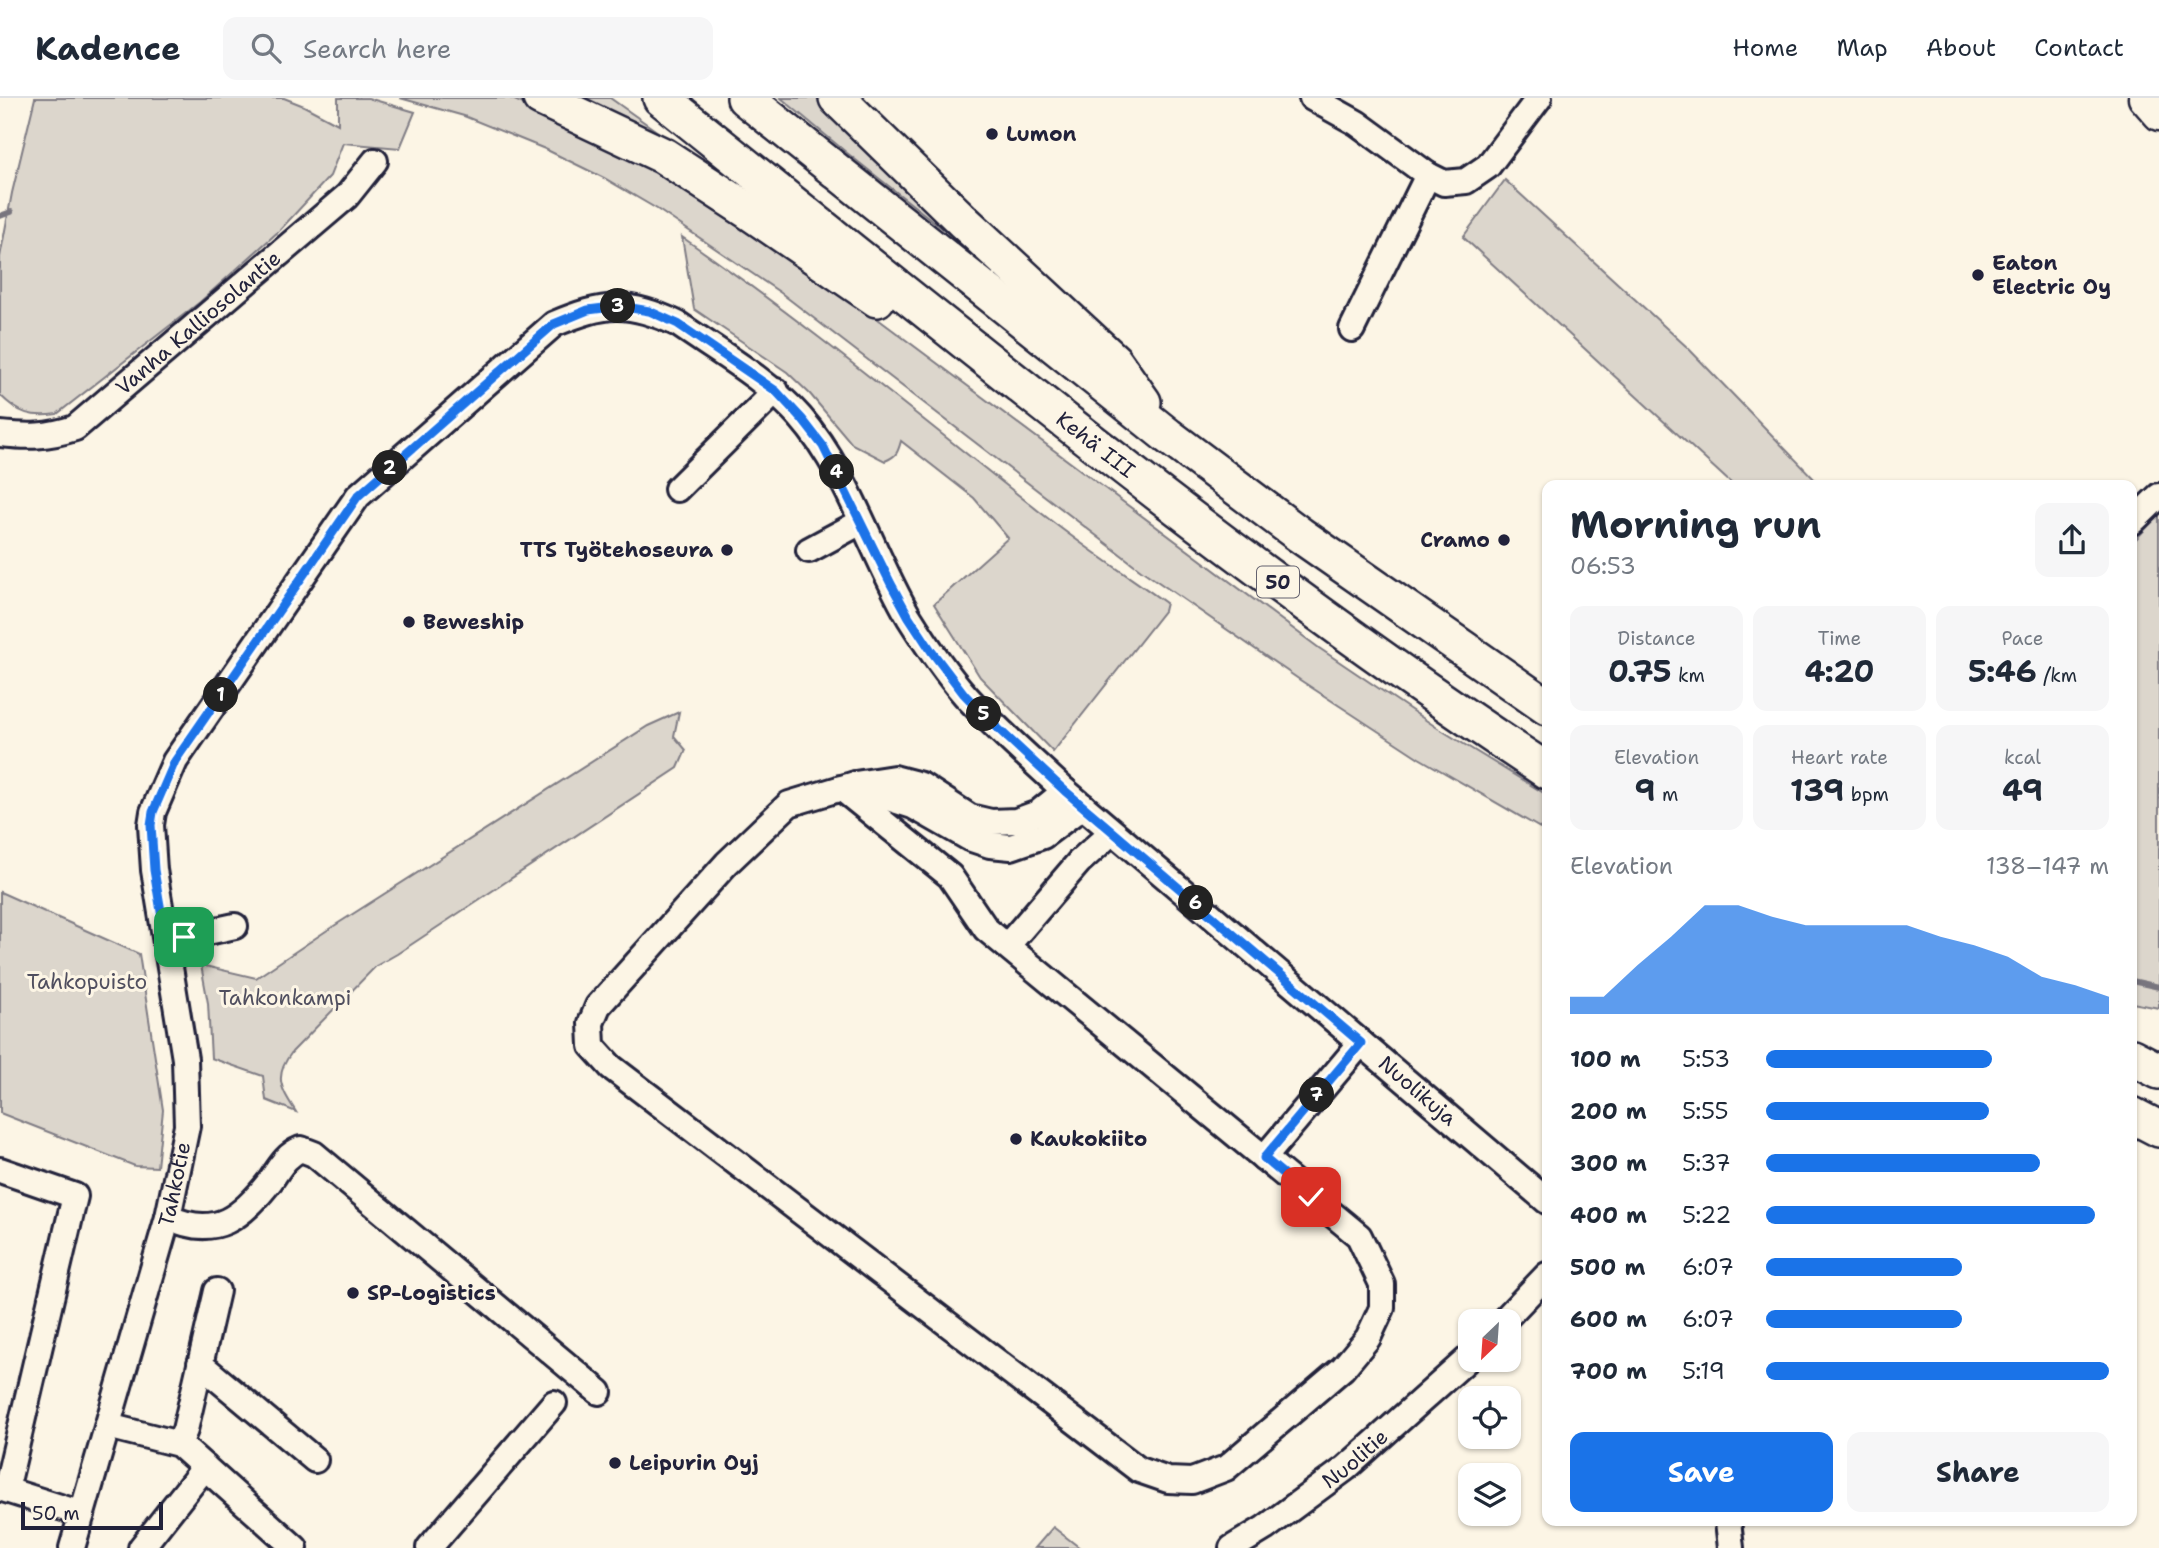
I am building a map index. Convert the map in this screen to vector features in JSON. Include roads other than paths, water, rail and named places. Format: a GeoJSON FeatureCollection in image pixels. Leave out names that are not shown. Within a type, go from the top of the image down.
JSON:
{"type":"FeatureCollection","features":[{"type":"Feature","properties":{"kind":"highway"},"geometry":{"type":"LineString","coordinates":[[541,98],[664,156],[876,298],[940,348],[1058,417]]}},
{"type":"Feature","properties":{"kind":"highway","name":"Kehä III"},"geometry":{"type":"LineString","coordinates":[[661,98],[1058,417],[1215,537],[1370,649],[1542,768]]}},
{"type":"Feature","properties":{"kind":"highway","name":"50"},"geometry":{"type":"LineString","coordinates":[[745,98],[1168,436],[1300,535],[1542,704]]}},
{"type":"Feature","properties":{"kind":"highway"},"geometry":{"type":"LineString","coordinates":[[837,98],[964,222],[1114,361],[1168,436]]}},
{"type":"Feature","properties":{"kind":"highway"},"geometry":{"type":"LineString","coordinates":[[2137,1060],[2159,1071]]}},
{"type":"Feature","properties":{"kind":"highway"},"geometry":{"type":"LineString","coordinates":[[2137,1118],[2159,1129]]}},
{"type":"Feature","properties":{"kind":"main road"},"geometry":{"type":"LineString","coordinates":[[2144,98],[2159,115]]}},
{"type":"Feature","properties":{"kind":"street"},"geometry":{"type":"LineString","coordinates":[[1312,98],[1341,105],[1357,123],[1436,179],[1466,181],[1488,166],[1539,98]]}},
{"type":"Feature","properties":{"kind":"street","name":"Vanha Kalliosolantie"},"geometry":{"type":"LineString","coordinates":[[0,433],[33,437],[55,435],[75,428],[347,196],[375,162]]}},
{"type":"Feature","properties":{"kind":"street"},"geometry":{"type":"LineString","coordinates":[[1352,330],[1436,179]]}},
{"type":"Feature","properties":{"kind":"street","name":"Nuolikuja"},"geometry":{"type":"LineString","coordinates":[[153,812],[175,761],[358,496],[554,324],[588,310],[620,306],[649,311],[678,324],[776,391],[802,419],[823,446],[909,617],[964,694],[991,722],[1112,832],[1542,1196]]}},
{"type":"Feature","properties":{"kind":"street"},"geometry":{"type":"LineString","coordinates":[[677,489],[776,391]]}},
{"type":"Feature","properties":{"kind":"street"},"geometry":{"type":"LineString","coordinates":[[2137,517],[2159,496]]}},
{"type":"Feature","properties":{"kind":"street"},"geometry":{"type":"LineString","coordinates":[[809,550],[861,522]]}},
{"type":"Feature","properties":{"kind":"street"},"geometry":{"type":"LineString","coordinates":[[848,786],[950,876],[986,929],[1359,1236],[1382,1284],[1382,1308],[1368,1338],[1343,1368],[1226,1468],[1192,1481],[1168,1480],[1139,1470],[611,1067],[592,1046],[591,1023],[598,1006],[727,863],[789,804],[848,786],[913,806],[969,838],[989,845],[1011,847],[1043,836],[1074,799]]}},
{"type":"Feature","properties":{"kind":"street","name":"Tahkotie"},"geometry":{"type":"LineString","coordinates":[[72,1548],[168,1217],[187,1126],[185,1059],[154,870],[151,825],[153,812]]}},
{"type":"Feature","properties":{"kind":"street"},"geometry":{"type":"LineString","coordinates":[[1007,946],[1079,862],[1112,832]]}},
{"type":"Feature","properties":{"kind":"street"},"geometry":{"type":"LineString","coordinates":[[166,941],[235,926]]}},
{"type":"Feature","properties":{"kind":"street"},"geometry":{"type":"LineString","coordinates":[[1264,1158],[1361,1043]]}},
{"type":"Feature","properties":{"kind":"street"},"geometry":{"type":"LineString","coordinates":[[168,1217],[183,1224],[212,1227],[253,1203],[291,1153],[301,1149],[314,1154],[598,1392]]}},
{"type":"Feature","properties":{"kind":"street"},"geometry":{"type":"LineString","coordinates":[[0,1170],[75,1196],[6,1490],[82,1514]]}},
{"type":"Feature","properties":{"kind":"street"},"geometry":{"type":"LineString","coordinates":[[1514,1309],[1542,1280]]}},
{"type":"Feature","properties":{"kind":"street"},"geometry":{"type":"LineString","coordinates":[[179,1444],[185,1430],[217,1291]]}},
{"type":"Feature","properties":{"kind":"street"},"geometry":{"type":"LineString","coordinates":[[200,1364],[315,1460]]}},
{"type":"Feature","properties":{"kind":"street","name":"Nuolitie"},"geometry":{"type":"LineString","coordinates":[[1231,1548],[1265,1528],[1346,1468],[1458,1368]]}},
{"type":"Feature","properties":{"kind":"street"},"geometry":{"type":"LineString","coordinates":[[429,1548],[554,1404]]}},
{"type":"Feature","properties":{"kind":"street"},"geometry":{"type":"LineString","coordinates":[[107,1426],[179,1444],[295,1548]]}},
{"type":"Feature","properties":{"kind":"street"},"geometry":{"type":"LineString","coordinates":[[141,1548],[205,1467]]}},
{"type":"Feature","properties":{"kind":"street"},"geometry":{"type":"LineString","coordinates":[[1729,1526],[1731,1548]]}},
{"type":"Feature","properties":{"kind":"waterway"},"geometry":{"type":"LineString","coordinates":[[0,216],[11,212]]}},
{"type":"Feature","properties":{"kind":"waterway"},"geometry":{"type":"LineString","coordinates":[[2137,982],[2159,987]]}},
{"type":"Feature","properties":{"kind":"place","name":"Lumon"},"geometry":{"type":"Point","coordinates":[992,134]}},
{"type":"Feature","properties":{"kind":"place","name":"Eaton Electric Oy"},"geometry":{"type":"Point","coordinates":[1978,275]}},
{"type":"Feature","properties":{"kind":"place","name":"Cramo"},"geometry":{"type":"Point","coordinates":[1504,540]}},
{"type":"Feature","properties":{"kind":"place","name":"TTS Työtehoseura"},"geometry":{"type":"Point","coordinates":[727,550]}},
{"type":"Feature","properties":{"kind":"place","name":"Beweship"},"geometry":{"type":"Point","coordinates":[409,622]}},
{"type":"Feature","properties":{"kind":"place","name":"Kaukokiito"},"geometry":{"type":"Point","coordinates":[1016,1139]}},
{"type":"Feature","properties":{"kind":"place","name":"SP-Logistics"},"geometry":{"type":"Point","coordinates":[353,1293]}},
{"type":"Feature","properties":{"kind":"place","name":"Leipurin Oyj"},"geometry":{"type":"Point","coordinates":[615,1463]}},
{"type":"Feature","properties":{"kind":"park label","name":"Tahkopuisto"},"geometry":{"type":"Point","coordinates":[87,982]}},
{"type":"Feature","properties":{"kind":"park label","name":"Tahkonkampi"},"geometry":{"type":"Point","coordinates":[285,998]}}]}
